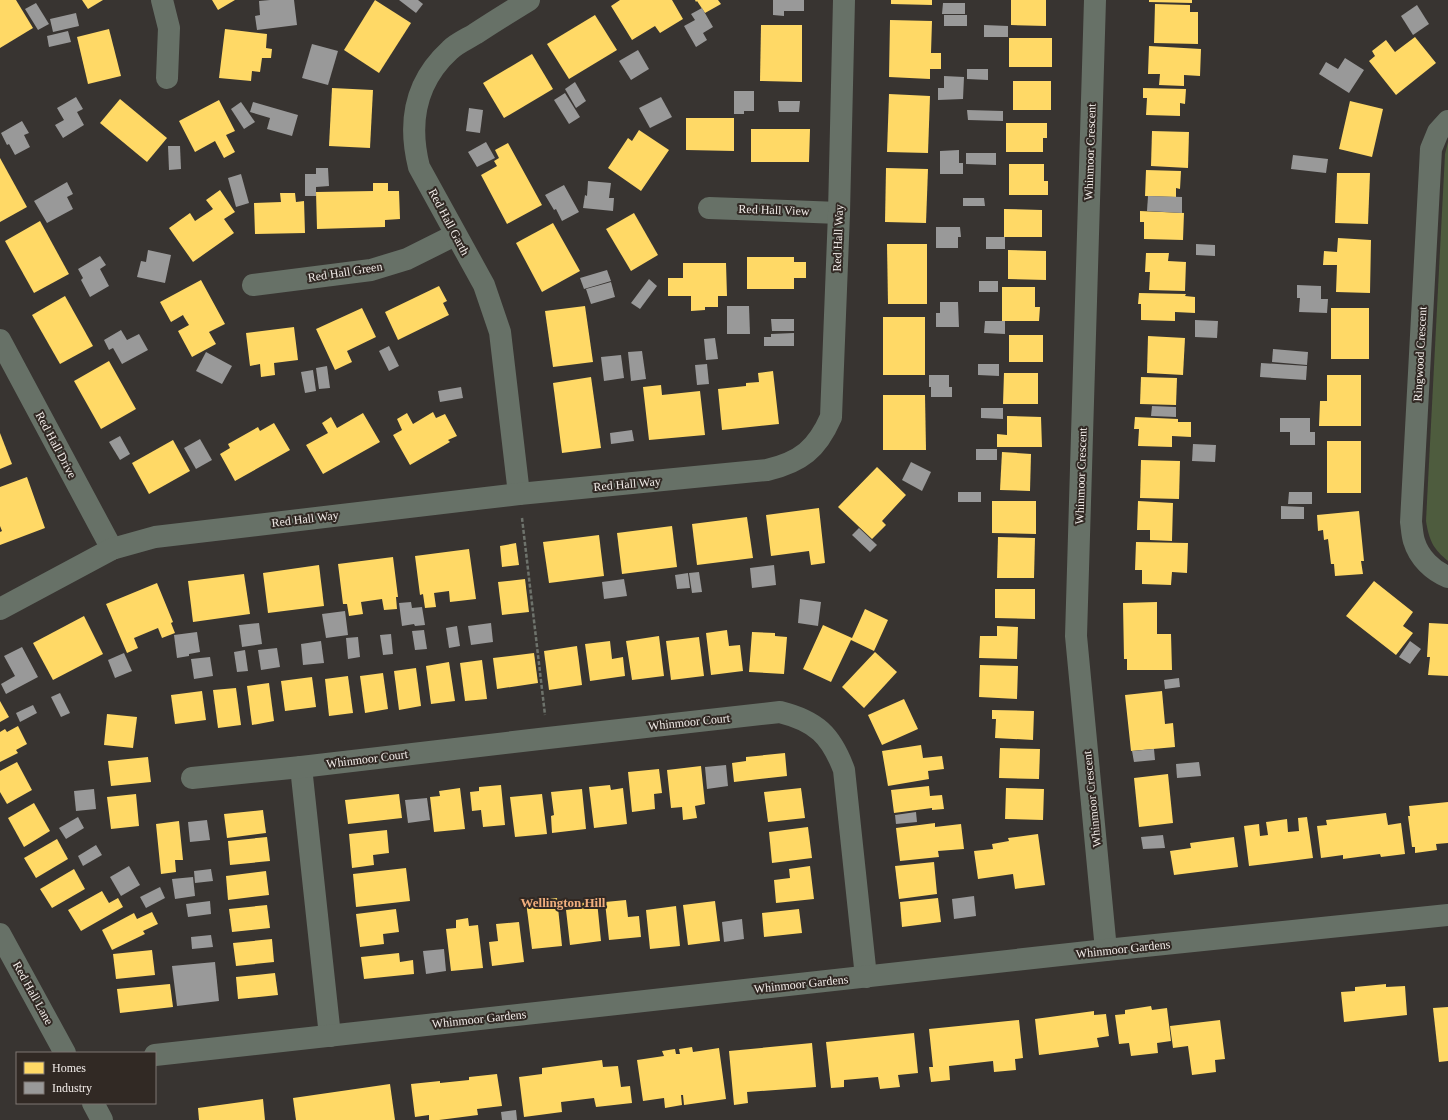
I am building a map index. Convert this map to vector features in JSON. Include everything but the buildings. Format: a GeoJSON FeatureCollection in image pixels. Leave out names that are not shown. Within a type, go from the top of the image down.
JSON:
{"type":"FeatureCollection","features":[{"type":"Feature","properties":{"kind":"street"},"geometry":{"type":"LineString","coordinates":[[162,0],[169,28],[167,78]]}},
{"type":"Feature","properties":{"kind":"street","name":"Red Hall Garth"},"geometry":{"type":"LineString","coordinates":[[519,494],[500,332],[484,285],[419,167],[413,130],[415,112],[420,94],[434,67],[451,49],[529,0]]}},
{"type":"Feature","properties":{"kind":"street","name":"Red Hall Way"},"geometry":{"type":"LineString","coordinates":[[0,608],[112,549],[155,537],[519,494],[767,470],[784,466],[800,458],[813,447],[824,433],[831,417],[839,213],[844,0]]}},
{"type":"Feature","properties":{"kind":"street","name":"Whinmoor Crescent"},"geometry":{"type":"LineString","coordinates":[[1095,0],[1076,636],[1106,950]]}},
{"type":"Feature","properties":{"kind":"street","name":"Ringwood Crescent"},"geometry":{"type":"LineString","coordinates":[[1448,121],[1438,132],[1431,149],[1411,522],[1414,542],[1424,560],[1438,573],[1448,577]]}},
{"type":"Feature","properties":{"kind":"street","name":"Red Hall View"},"geometry":{"type":"LineString","coordinates":[[709,208],[839,213]]}},
{"type":"Feature","properties":{"kind":"street","name":"Red Hall Green"},"geometry":{"type":"LineString","coordinates":[[253,285],[371,270],[407,259],[456,234]]}},
{"type":"Feature","properties":{"kind":"street","name":"Red Hall Drive"},"geometry":{"type":"LineString","coordinates":[[0,340],[112,549]]}},
{"type":"Feature","properties":{"kind":"street","name":"Whinmoor Court"},"geometry":{"type":"LineString","coordinates":[[192,778],[780,712],[798,717],[814,725],[827,738],[837,753],[844,770],[866,977]]}},
{"type":"Feature","properties":{"kind":"street"},"geometry":{"type":"LineString","coordinates":[[300,767],[330,1036]]}},
{"type":"Feature","properties":{"kind":"street","name":"Whinmoor Gardens"},"geometry":{"type":"LineString","coordinates":[[156,1055],[1106,950],[1448,915]]}},
{"type":"Feature","properties":{"kind":"street","name":"Red Hall Lane"},"geometry":{"type":"LineString","coordinates":[[0,934],[64,1052]]}},
{"type":"Feature","properties":{"kind":"street"},"geometry":{"type":"LineString","coordinates":[[94,1104],[102,1120]]}},
{"type":"Feature","properties":{"kind":"path"},"geometry":{"type":"LineString","coordinates":[[519,494],[548,738]]}},
{"type":"Feature","properties":{"kind":"green space"},"geometry":{"type":"Polygon","coordinates":[[[1448,142],[1448,561],[1432,544],[1426,521],[1445,154],[1448,142]]]}},
{"type":"Feature","properties":{"kind":"district","name":"Wellington Hill"},"geometry":{"type":"Point","coordinates":[563,902]}}]}
